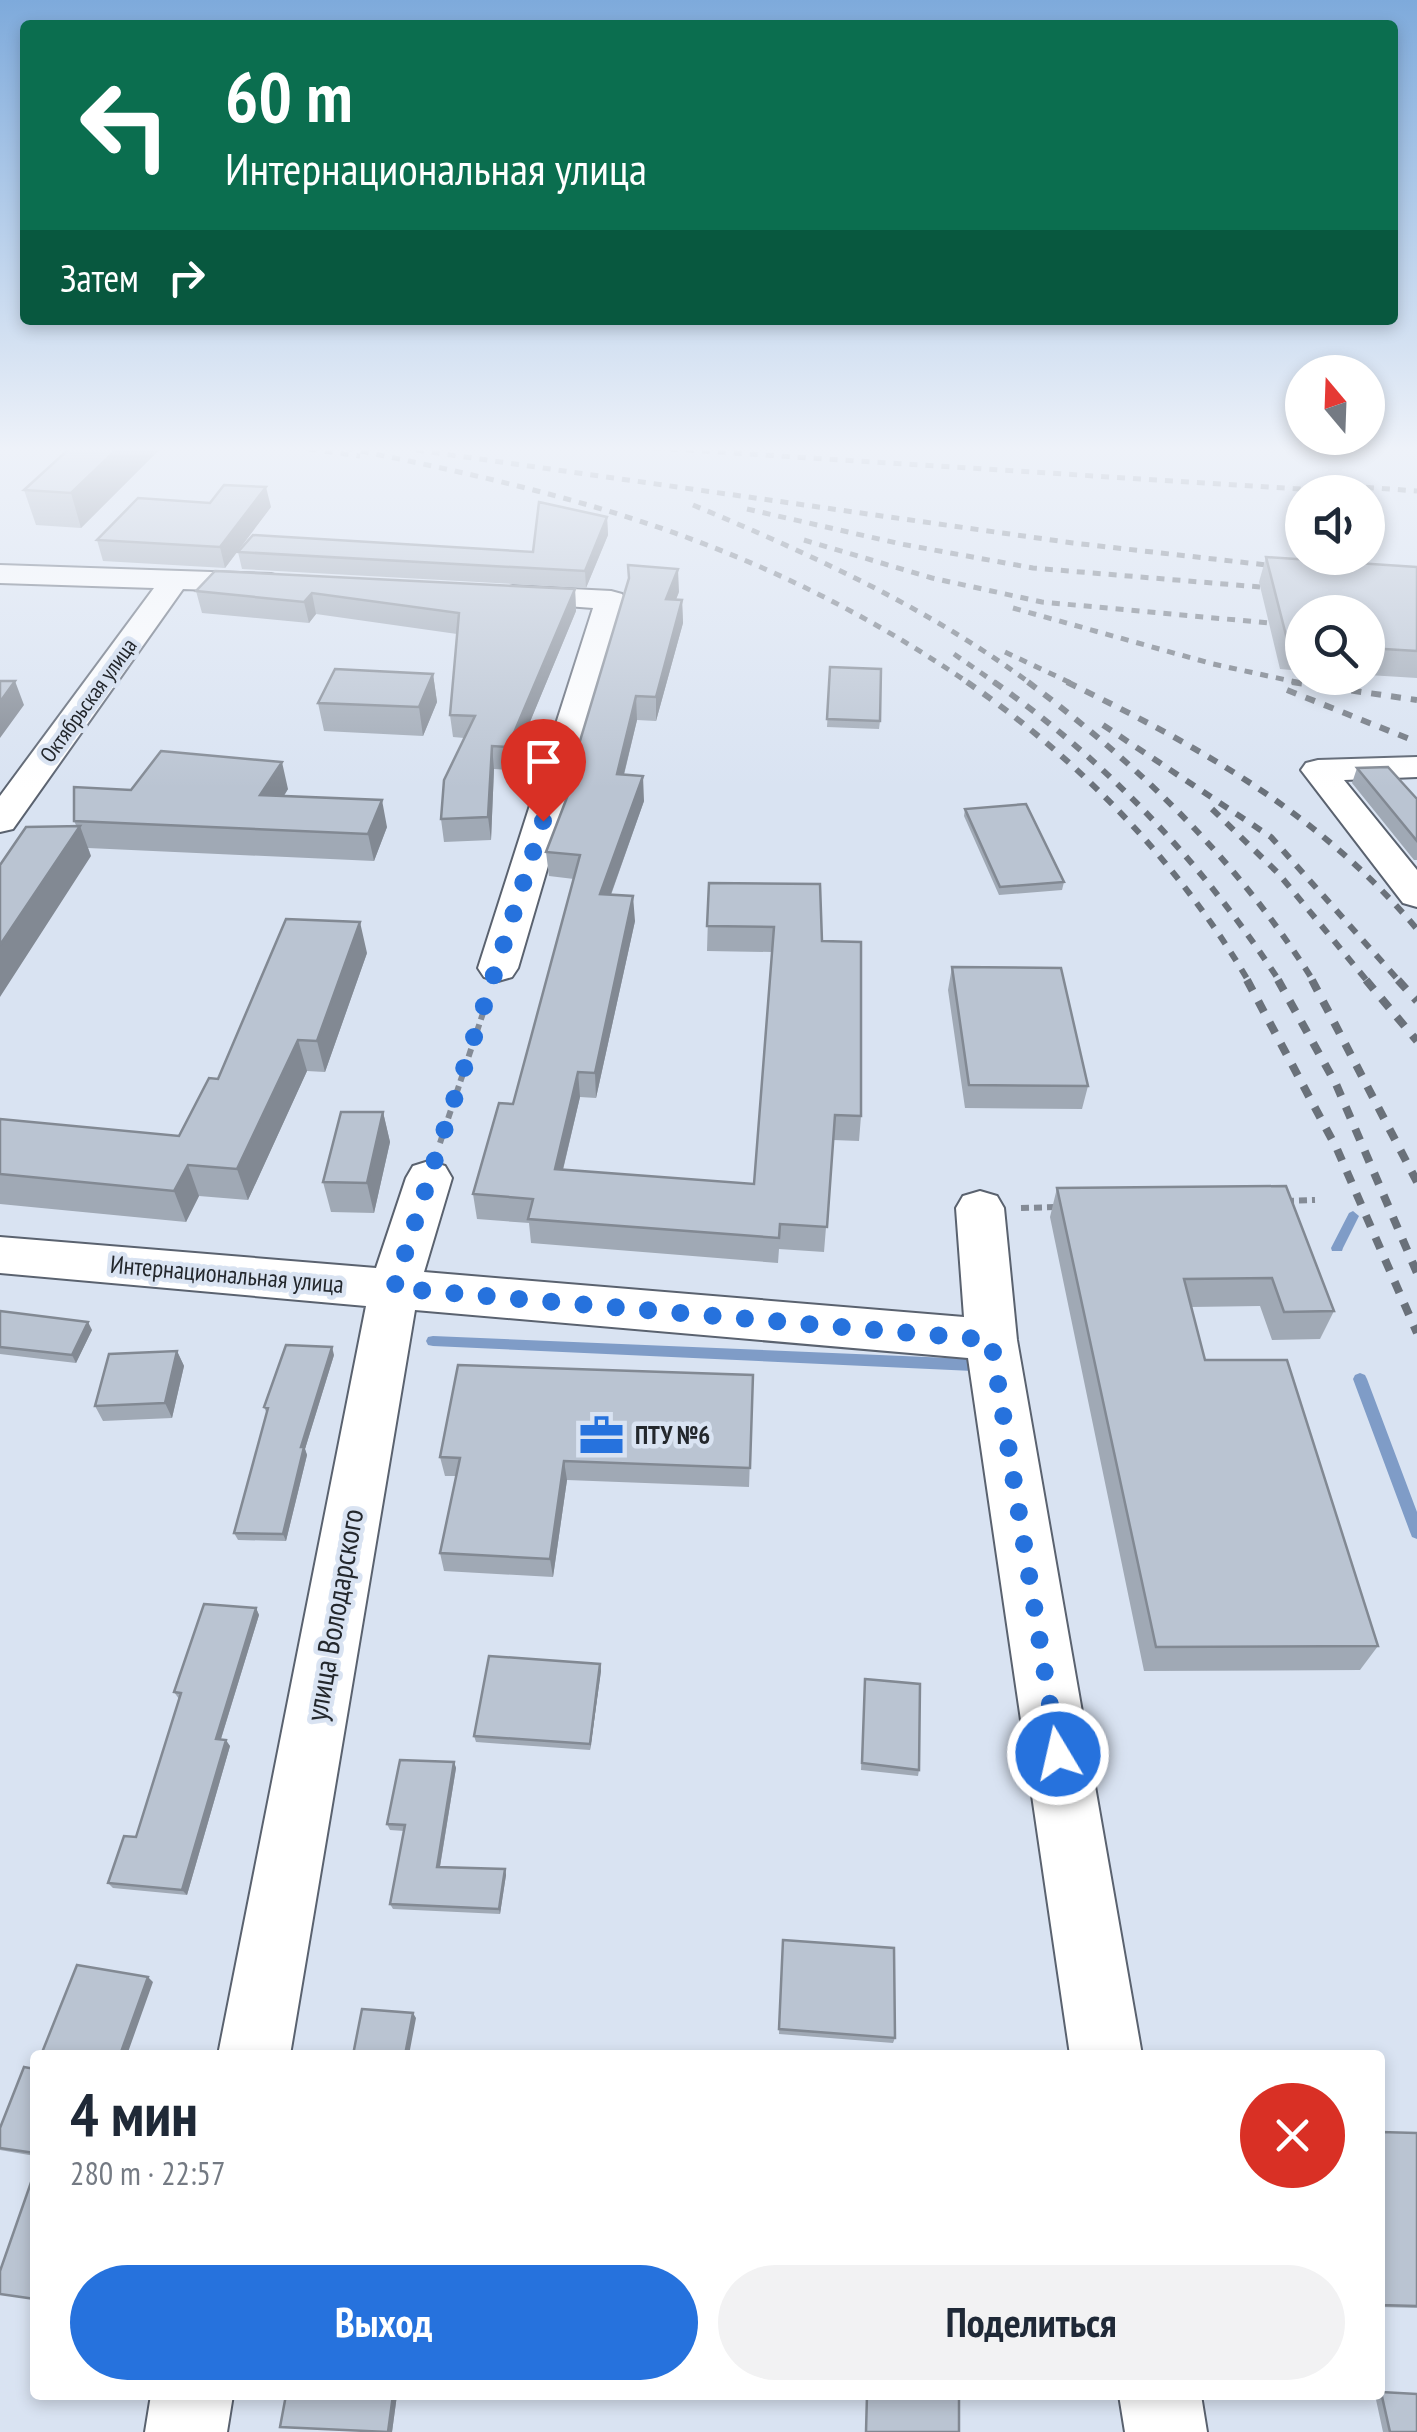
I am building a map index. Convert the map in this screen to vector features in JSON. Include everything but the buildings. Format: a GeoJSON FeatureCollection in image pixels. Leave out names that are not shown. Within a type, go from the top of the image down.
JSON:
{"type":"FeatureCollection","features":[{"type":"Feature","properties":{"kind":"street"},"geometry":{"type":"LineString","coordinates":[[0,574],[295,584]]}},
{"type":"Feature","properties":{"kind":"street","name":"Октябрьская улица"},"geometry":{"type":"LineString","coordinates":[[0,821],[176,578]]}},
{"type":"Feature","properties":{"kind":"street"},"geometry":{"type":"LineString","coordinates":[[493,594],[611,600],[498,968]]}},
{"type":"Feature","properties":{"kind":"street"},"geometry":{"type":"LineString","coordinates":[[1417,766],[1318,770],[1417,896]]}},
{"type":"Feature","properties":{"kind":"street","name":"улица Володарского"},"geometry":{"type":"LineString","coordinates":[[255,2050],[394,1288],[428,1178]]}},
{"type":"Feature","properties":{"kind":"street"},"geometry":{"type":"LineString","coordinates":[[980,1208],[991,1340],[1105,2050]]}},
{"type":"Feature","properties":{"kind":"street","name":"Интернациональная улица"},"geometry":{"type":"LineString","coordinates":[[0,1255],[991,1340]]}},
{"type":"Feature","properties":{"kind":"street"},"geometry":{"type":"LineString","coordinates":[[186,2432],[191,2400]]}},
{"type":"Feature","properties":{"kind":"street"},"geometry":{"type":"LineString","coordinates":[[1161,2400],[1166,2432]]}},
{"type":"Feature","properties":{"kind":"path"},"geometry":{"type":"LineString","coordinates":[[428,1178],[498,968]]}},
{"type":"Feature","properties":{"kind":"path"},"geometry":{"type":"LineString","coordinates":[[1282,1202],[1316,1200]]}},
{"type":"Feature","properties":{"kind":"path"},"geometry":{"type":"LineString","coordinates":[[980,1208],[1071,1207]]}},
{"type":"Feature","properties":{"kind":"waterway"},"geometry":{"type":"LineString","coordinates":[[1337,1248],[1353,1216]]}},
{"type":"Feature","properties":{"kind":"waterway"},"geometry":{"type":"LineString","coordinates":[[433,1341],[973,1365]]}},
{"type":"Feature","properties":{"kind":"waterway"},"geometry":{"type":"LineString","coordinates":[[1360,1379],[1417,1532]]}},
{"type":"Feature","properties":{"kind":"railway"},"geometry":{"type":"LineString","coordinates":[[745,560],[895,636],[968,683]]}},
{"type":"Feature","properties":{"kind":"railway"},"geometry":{"type":"LineString","coordinates":[[818,560],[952,631],[1031,684]]}},
{"type":"Feature","properties":{"kind":"railway"},"geometry":{"type":"LineString","coordinates":[[873,560],[1042,602],[1269,623]]}},
{"type":"Feature","properties":{"kind":"railway"},"geometry":{"type":"LineString","coordinates":[[992,560],[1033,568],[1260,587]]}},
{"type":"Feature","properties":{"kind":"railway"},"geometry":{"type":"LineString","coordinates":[[1227,560],[1285,567]]}},
{"type":"Feature","properties":{"kind":"railway"},"geometry":{"type":"LineString","coordinates":[[1013,608],[1213,664],[1285,680]]}},
{"type":"Feature","properties":{"kind":"railway"},"geometry":{"type":"LineString","coordinates":[[1005,652],[1073,684]]}},
{"type":"Feature","properties":{"kind":"railway"},"geometry":{"type":"LineString","coordinates":[[954,654],[997,684]]}},
{"type":"Feature","properties":{"kind":"railway"},"geometry":{"type":"LineString","coordinates":[[994,682],[1076,746],[1151,818],[1219,897],[1280,982]]}},
{"type":"Feature","properties":{"kind":"railway"},"geometry":{"type":"LineString","coordinates":[[1028,682],[1109,747],[1185,819],[1253,896],[1314,982]]}},
{"type":"Feature","properties":{"kind":"railway"},"geometry":{"type":"LineString","coordinates":[[1067,682],[1165,732],[1256,787],[1339,850],[1417,929]]}},
{"type":"Feature","properties":{"kind":"railway"},"geometry":{"type":"LineString","coordinates":[[968,683],[1049,745],[1124,817],[1192,896],[1249,982]]}},
{"type":"Feature","properties":{"kind":"railway"},"geometry":{"type":"LineString","coordinates":[[1300,695],[1417,742]]}},
{"type":"Feature","properties":{"kind":"railway"},"geometry":{"type":"LineString","coordinates":[[1382,695],[1417,700]]}},
{"type":"Feature","properties":{"kind":"railway"},"geometry":{"type":"LineString","coordinates":[[1103,725],[1271,837],[1400,982]]}},
{"type":"Feature","properties":{"kind":"railway"},"geometry":{"type":"LineString","coordinates":[[1212,809],[1278,873],[1368,982]]}},
{"type":"Feature","properties":{"kind":"railway"},"geometry":{"type":"LineString","coordinates":[[1247,980],[1337,1149],[1417,1333]]}},
{"type":"Feature","properties":{"kind":"railway"},"geometry":{"type":"LineString","coordinates":[[1278,980],[1336,1084],[1417,1273]]}},
{"type":"Feature","properties":{"kind":"railway"},"geometry":{"type":"LineString","coordinates":[[1312,980],[1417,1182]]}},
{"type":"Feature","properties":{"kind":"railway"},"geometry":{"type":"LineString","coordinates":[[1366,980],[1417,1041]]}},
{"type":"Feature","properties":{"kind":"railway"},"geometry":{"type":"LineString","coordinates":[[1398,980],[1417,1001]]}},
{"type":"Feature","properties":{"kind":"place","name":"ПТУ №6"},"geometry":{"type":"Point","coordinates":[602,1435]}},
{"type":"Feature","properties":{"kind":"route"},"geometry":{"type":"LineString","coordinates":[[543,821],[394,1288],[991,1340],[1058,1754]]}}]}
